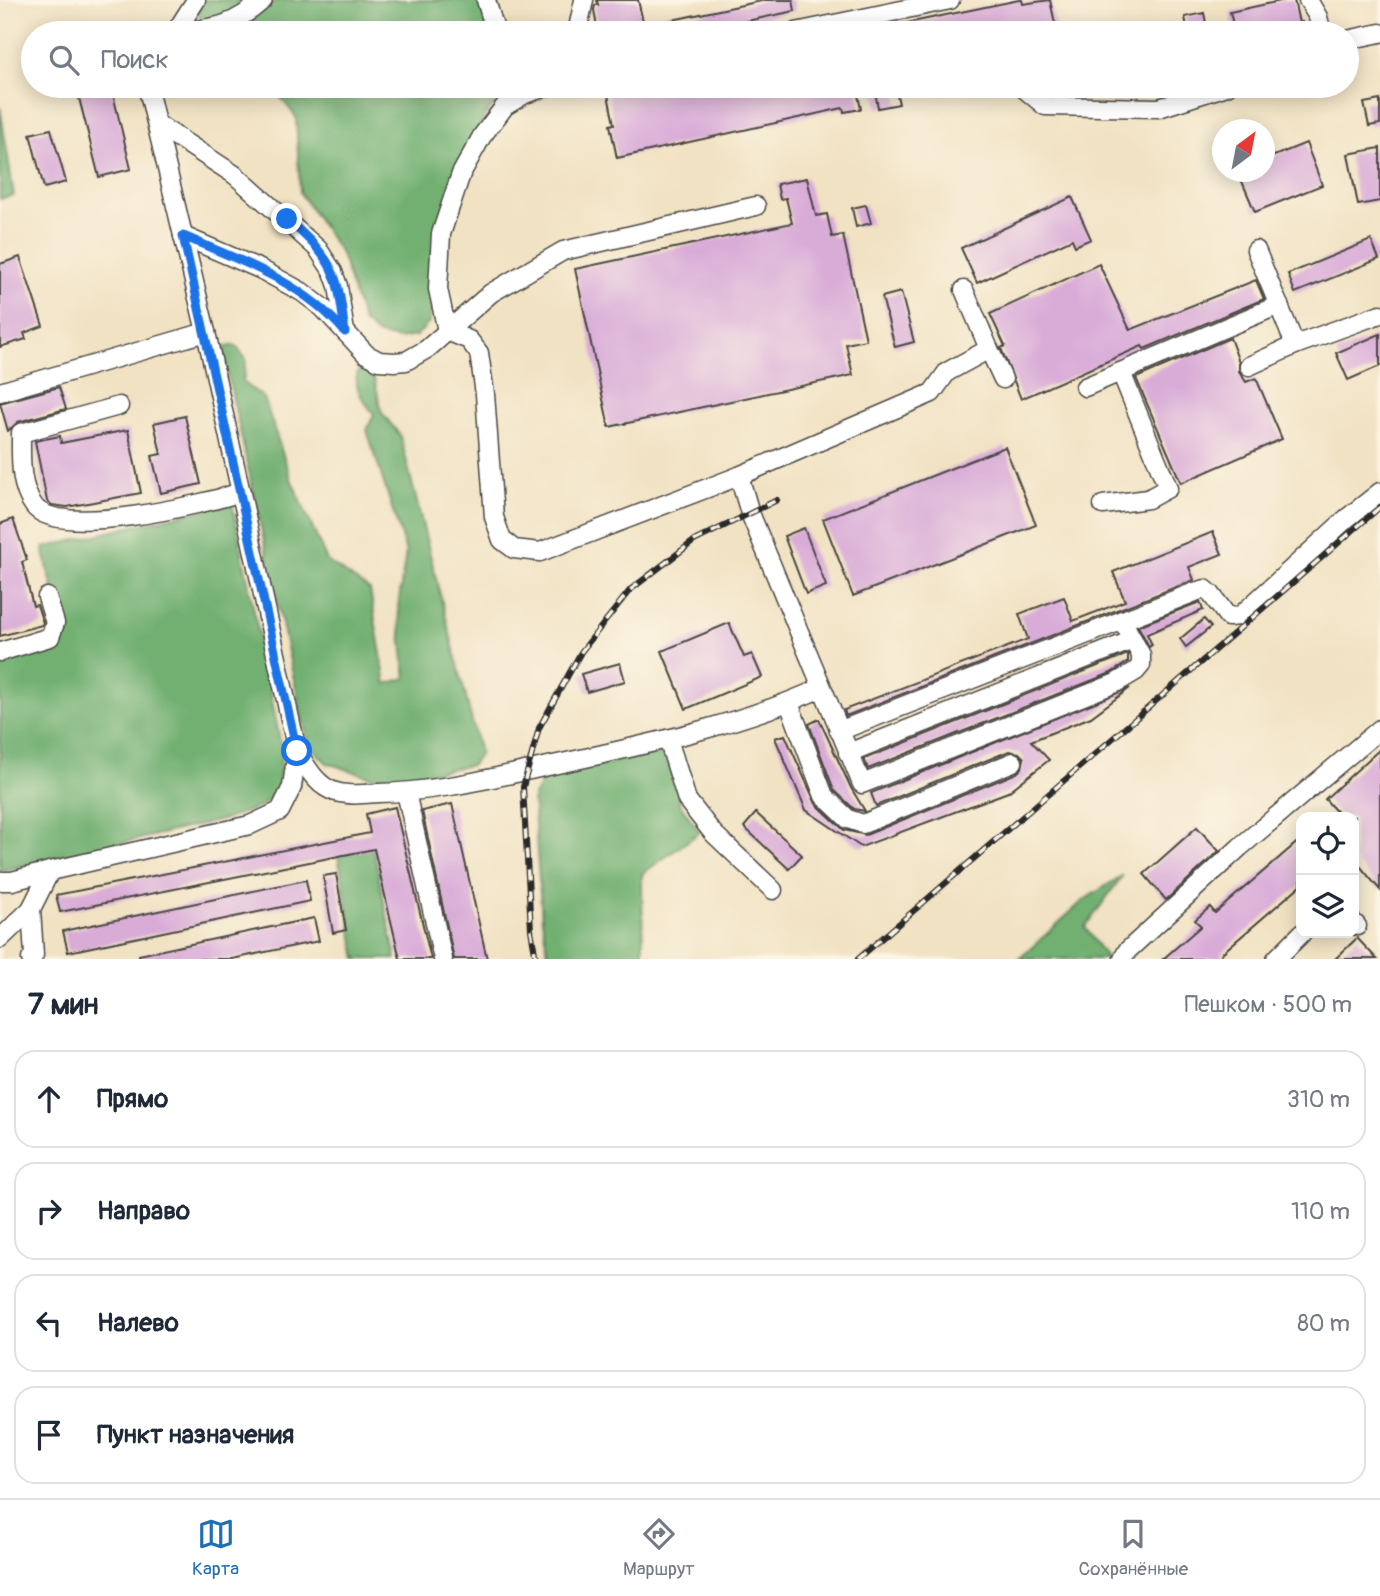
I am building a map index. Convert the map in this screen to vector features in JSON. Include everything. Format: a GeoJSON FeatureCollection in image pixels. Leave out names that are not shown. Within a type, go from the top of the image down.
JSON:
{"type":"FeatureCollection","features":[{"type":"Feature","properties":{"kind":"street"},"geometry":{"type":"LineString","coordinates":[[182,21],[195,0]]}},
{"type":"Feature","properties":{"kind":"street"},"geometry":{"type":"LineString","coordinates":[[230,21],[263,0]]}},
{"type":"Feature","properties":{"kind":"street"},"geometry":{"type":"LineString","coordinates":[[486,0],[492,21]]}},
{"type":"Feature","properties":{"kind":"street"},"geometry":{"type":"LineString","coordinates":[[580,21],[584,0]]}},
{"type":"Feature","properties":{"kind":"street"},"geometry":{"type":"LineString","coordinates":[[849,21],[950,0]]}},
{"type":"Feature","properties":{"kind":"street"},"geometry":{"type":"LineString","coordinates":[[1308,0],[1319,21]]}},
{"type":"Feature","properties":{"kind":"street"},"geometry":{"type":"LineString","coordinates":[[1359,37],[1380,33]]}},
{"type":"Feature","properties":{"kind":"street"},"geometry":{"type":"LineString","coordinates":[[150,98],[206,332],[297,751],[311,775],[334,792],[406,792],[454,786],[668,739],[789,703],[821,688]]}},
{"type":"Feature","properties":{"kind":"street"},"geometry":{"type":"LineString","coordinates":[[447,331],[438,289],[441,234],[461,174],[482,136],[511,98]]}},
{"type":"Feature","properties":{"kind":"street"},"geometry":{"type":"LineString","coordinates":[[1035,98],[1045,106],[1159,108],[1190,98]]}},
{"type":"Feature","properties":{"kind":"street"},"geometry":{"type":"LineString","coordinates":[[157,124],[235,175],[318,249],[335,279],[345,332]]}},
{"type":"Feature","properties":{"kind":"street"},"geometry":{"type":"LineString","coordinates":[[183,236],[302,292],[323,308],[366,354],[380,361],[394,362],[406,361],[427,349],[491,293],[563,251],[756,206]]}},
{"type":"Feature","properties":{"kind":"street"},"geometry":{"type":"LineString","coordinates":[[1256,250],[1295,345]]}},
{"type":"Feature","properties":{"kind":"street"},"geometry":{"type":"LineString","coordinates":[[964,290],[1003,379]]}},
{"type":"Feature","properties":{"kind":"street"},"geometry":{"type":"LineString","coordinates":[[1086,387],[1279,305]]}},
{"type":"Feature","properties":{"kind":"street"},"geometry":{"type":"LineString","coordinates":[[1249,366],[1295,345],[1380,314]]}},
{"type":"Feature","properties":{"kind":"street"},"geometry":{"type":"LineString","coordinates":[[447,331],[469,340],[479,353],[485,394],[494,517],[502,540],[514,549],[540,552],[739,476],[932,393],[947,372],[989,349]]}},
{"type":"Feature","properties":{"kind":"street"},"geometry":{"type":"LineString","coordinates":[[0,392],[206,332]]}},
{"type":"Feature","properties":{"kind":"street"},"geometry":{"type":"LineString","coordinates":[[1103,505],[1147,499],[1168,488],[1121,372]]}},
{"type":"Feature","properties":{"kind":"street"},"geometry":{"type":"LineString","coordinates":[[119,406],[21,433],[25,487],[34,508],[47,517],[80,522],[217,500],[241,492]]}},
{"type":"Feature","properties":{"kind":"street"},"geometry":{"type":"LineString","coordinates":[[739,476],[750,513],[862,785],[1103,688],[1136,671],[1141,665],[1140,655],[1122,620]]}},
{"type":"Feature","properties":{"kind":"street"},"geometry":{"type":"LineString","coordinates":[[839,731],[1205,589],[1228,617],[1240,616],[1346,519],[1380,492]]}},
{"type":"Feature","properties":{"kind":"street"},"geometry":{"type":"LineString","coordinates":[[0,652],[50,637],[55,623],[47,597]]}},
{"type":"Feature","properties":{"kind":"street"},"geometry":{"type":"LineString","coordinates":[[848,753],[1133,639]]}},
{"type":"Feature","properties":{"kind":"street"},"geometry":{"type":"LineString","coordinates":[[789,703],[824,796],[848,819],[863,824],[1013,762]]}},
{"type":"Feature","properties":{"kind":"street"},"geometry":{"type":"LineString","coordinates":[[1123,959],[1127,950],[1181,899],[1380,729]]}},
{"type":"Feature","properties":{"kind":"street"},"geometry":{"type":"LineString","coordinates":[[668,739],[687,800],[713,833],[773,890]]}},
{"type":"Feature","properties":{"kind":"street"},"geometry":{"type":"LineString","coordinates":[[0,881],[12,881],[250,825],[280,811],[292,787],[297,751]]}},
{"type":"Feature","properties":{"kind":"street"},"geometry":{"type":"LineString","coordinates":[[406,792],[443,959]]}},
{"type":"Feature","properties":{"kind":"street"},"geometry":{"type":"LineString","coordinates":[[0,939],[32,909],[50,871]]}},
{"type":"Feature","properties":{"kind":"street"},"geometry":{"type":"LineString","coordinates":[[32,909],[34,958]]}},
{"type":"Feature","properties":{"kind":"street"},"geometry":{"type":"LineString","coordinates":[[1276,959],[1297,938]]}},
{"type":"Feature","properties":{"kind":"green space"},"geometry":{"type":"Polygon","coordinates":[[[205,0],[250,0],[238,15],[210,21],[200,21],[198,11],[205,0]]]}},
{"type":"Feature","properties":{"kind":"green space"},"geometry":{"type":"Polygon","coordinates":[[[278,0],[481,0],[487,21],[240,21],[278,0]]]}},
{"type":"Feature","properties":{"kind":"green space"},"geometry":{"type":"Polygon","coordinates":[[[281,98],[501,98],[484,116],[460,167],[432,287],[433,307],[429,323],[416,336],[399,339],[383,336],[363,322],[341,254],[300,193],[296,117],[281,98]]]}},
{"type":"Feature","properties":{"kind":"green space"},"geometry":{"type":"Polygon","coordinates":[[[0,107],[14,195],[0,199],[0,107]]]}},
{"type":"Feature","properties":{"kind":"green space"},"geometry":{"type":"Polygon","coordinates":[[[235,345],[246,359],[243,382],[264,398],[291,479],[327,561],[370,590],[386,684],[406,678],[398,607],[406,552],[367,430],[374,414],[360,394],[357,383],[358,371],[365,370],[374,378],[382,413],[400,435],[480,753],[472,765],[384,781],[327,763],[308,744],[222,348],[235,345]]]}},
{"type":"Feature","properties":{"kind":"green space"},"geometry":{"type":"Polygon","coordinates":[[[232,502],[282,750],[278,790],[260,807],[226,819],[0,871],[0,662],[54,640],[60,618],[43,548],[232,502]]]}},
{"type":"Feature","properties":{"kind":"green space"},"geometry":{"type":"Polygon","coordinates":[[[665,751],[680,804],[700,832],[642,874],[643,953],[636,959],[549,959],[542,920],[533,797],[545,777],[665,751]]]}},
{"type":"Feature","properties":{"kind":"green space"},"geometry":{"type":"Polygon","coordinates":[[[373,849],[396,959],[357,959],[338,856],[373,849]]]}},
{"type":"Feature","properties":{"kind":"green space"},"geometry":{"type":"Polygon","coordinates":[[[1123,875],[1085,927],[1107,959],[1019,959],[1084,900],[1123,875]]]}},
{"type":"Feature","properties":{"kind":"building"},"geometry":{"type":"Polygon","coordinates":[[[597,0],[638,0],[643,21],[596,21],[594,10],[595,5],[598,5],[597,0]]]}},
{"type":"Feature","properties":{"kind":"building"},"geometry":{"type":"Polygon","coordinates":[[[766,0],[793,0],[795,11],[747,21],[667,21],[766,0]]]}},
{"type":"Feature","properties":{"kind":"building"},"geometry":{"type":"Polygon","coordinates":[[[1019,0],[1022,0],[1023,4],[1050,0],[1054,21],[917,21],[1019,0]]]}},
{"type":"Feature","properties":{"kind":"building"},"geometry":{"type":"Polygon","coordinates":[[[1294,0],[1299,21],[1232,21],[1230,12],[1294,0]]]}},
{"type":"Feature","properties":{"kind":"building"},"geometry":{"type":"Polygon","coordinates":[[[1204,13],[1206,21],[1186,21],[1185,17],[1204,13]]]}},
{"type":"Feature","properties":{"kind":"building"},"geometry":{"type":"Polygon","coordinates":[[[79,98],[114,98],[131,169],[99,177],[79,98]]]}},
{"type":"Feature","properties":{"kind":"building"},"geometry":{"type":"Polygon","coordinates":[[[609,98],[859,98],[861,109],[844,112],[843,108],[617,158],[610,125],[614,124],[609,98]]]}},
{"type":"Feature","properties":{"kind":"building"},"geometry":{"type":"Polygon","coordinates":[[[876,98],[898,98],[899,104],[878,108],[876,98]]]}},
{"type":"Feature","properties":{"kind":"building"},"geometry":{"type":"Polygon","coordinates":[[[1380,100],[1380,124],[1369,126],[1364,103],[1380,100]]]}},
{"type":"Feature","properties":{"kind":"building"},"geometry":{"type":"Polygon","coordinates":[[[51,129],[66,182],[44,188],[30,134],[51,129]]]}},
{"type":"Feature","properties":{"kind":"building"},"geometry":{"type":"Polygon","coordinates":[[[1306,143],[1322,185],[1255,212],[1242,182],[1275,182],[1275,156],[1306,143]]]}},
{"type":"Feature","properties":{"kind":"building"},"geometry":{"type":"Polygon","coordinates":[[[1380,148],[1380,201],[1358,205],[1348,154],[1380,148]]]}},
{"type":"Feature","properties":{"kind":"building"},"geometry":{"type":"Polygon","coordinates":[[[807,178],[816,216],[827,214],[832,237],[843,235],[866,340],[846,344],[853,375],[609,427],[575,269],[792,223],[786,198],[780,199],[777,184],[807,178]]]}},
{"type":"Feature","properties":{"kind":"building"},"geometry":{"type":"Polygon","coordinates":[[[1072,197],[1091,239],[1075,246],[1072,239],[977,283],[961,248],[1072,197]]]}},
{"type":"Feature","properties":{"kind":"building"},"geometry":{"type":"Polygon","coordinates":[[[866,205],[871,223],[856,227],[852,208],[866,205]]]}},
{"type":"Feature","properties":{"kind":"building"},"geometry":{"type":"Polygon","coordinates":[[[1371,240],[1379,259],[1295,293],[1288,274],[1371,240]]]}},
{"type":"Feature","properties":{"kind":"building"},"geometry":{"type":"Polygon","coordinates":[[[20,257],[43,326],[24,333],[26,339],[0,347],[0,264],[20,257]]]}},
{"type":"Feature","properties":{"kind":"building"},"geometry":{"type":"Polygon","coordinates":[[[1099,264],[1130,330],[1256,280],[1264,299],[1144,349],[1142,346],[1021,399],[1001,348],[1005,346],[990,314],[1099,264]]]}},
{"type":"Feature","properties":{"kind":"building"},"geometry":{"type":"Polygon","coordinates":[[[901,292],[914,342],[895,347],[882,297],[901,292]]]}},
{"type":"Feature","properties":{"kind":"building"},"geometry":{"type":"Polygon","coordinates":[[[1380,334],[1380,366],[1348,380],[1336,353],[1380,334]]]}},
{"type":"Feature","properties":{"kind":"building"},"geometry":{"type":"Polygon","coordinates":[[[1230,338],[1239,362],[1239,371],[1246,382],[1256,378],[1282,439],[1181,483],[1136,378],[1230,338]]]}},
{"type":"Feature","properties":{"kind":"building"},"geometry":{"type":"Polygon","coordinates":[[[59,387],[66,409],[18,422],[8,431],[0,403],[59,387]]]}},
{"type":"Feature","properties":{"kind":"building"},"geometry":{"type":"Polygon","coordinates":[[[185,416],[201,484],[161,493],[152,456],[161,454],[154,423],[185,416]]]}},
{"type":"Feature","properties":{"kind":"building"},"geometry":{"type":"Polygon","coordinates":[[[128,430],[141,493],[67,507],[52,505],[47,501],[35,441],[60,436],[61,443],[128,430]]]}},
{"type":"Feature","properties":{"kind":"building"},"geometry":{"type":"Polygon","coordinates":[[[1005,447],[1036,525],[853,596],[823,519],[1005,447]]]}},
{"type":"Feature","properties":{"kind":"building"},"geometry":{"type":"Polygon","coordinates":[[[13,519],[27,560],[22,562],[33,606],[37,605],[43,623],[0,636],[0,524],[13,519]]]}},
{"type":"Feature","properties":{"kind":"building"},"geometry":{"type":"Polygon","coordinates":[[[804,528],[826,586],[806,594],[784,536],[804,528]]]}},
{"type":"Feature","properties":{"kind":"building"},"geometry":{"type":"Polygon","coordinates":[[[1213,532],[1222,554],[1189,567],[1194,580],[846,716],[844,710],[1028,639],[1019,614],[1064,597],[1073,621],[1125,601],[1113,572],[1213,532]]]}},
{"type":"Feature","properties":{"kind":"building"},"geometry":{"type":"Polygon","coordinates":[[[1200,602],[1203,610],[1147,634],[1152,645],[1149,647],[1138,626],[1200,602]]]}},
{"type":"Feature","properties":{"kind":"building"},"geometry":{"type":"Polygon","coordinates":[[[1204,619],[1211,627],[1186,647],[1180,639],[1204,619]]]}},
{"type":"Feature","properties":{"kind":"building"},"geometry":{"type":"Polygon","coordinates":[[[729,623],[744,657],[752,654],[762,677],[686,709],[662,651],[729,623]]]}},
{"type":"Feature","properties":{"kind":"building"},"geometry":{"type":"Polygon","coordinates":[[[1128,654],[1128,662],[1111,673],[868,769],[864,759],[1128,654]]]}},
{"type":"Feature","properties":{"kind":"building"},"geometry":{"type":"Polygon","coordinates":[[[620,663],[625,681],[587,692],[581,674],[620,663]]]}},
{"type":"Feature","properties":{"kind":"building"},"geometry":{"type":"Polygon","coordinates":[[[1130,688],[1091,717],[1031,741],[1049,760],[1008,792],[861,847],[806,810],[775,738],[785,735],[816,804],[844,830],[866,835],[1017,773],[1022,768],[1024,758],[1019,753],[1009,751],[876,806],[871,793],[1130,688]]]}},
{"type":"Feature","properties":{"kind":"building"},"geometry":{"type":"Polygon","coordinates":[[[819,719],[851,788],[865,811],[854,809],[834,790],[809,724],[819,719]]]}},
{"type":"Feature","properties":{"kind":"building"},"geometry":{"type":"Polygon","coordinates":[[[1380,749],[1380,890],[1359,865],[1359,812],[1337,812],[1325,799],[1380,749]]]}},
{"type":"Feature","properties":{"kind":"building"},"geometry":{"type":"Polygon","coordinates":[[[452,804],[487,959],[454,959],[422,811],[452,804]]]}},
{"type":"Feature","properties":{"kind":"building"},"geometry":{"type":"Polygon","coordinates":[[[395,807],[431,959],[400,959],[374,849],[60,912],[56,895],[370,833],[366,814],[395,807]]]}},
{"type":"Feature","properties":{"kind":"building"},"geometry":{"type":"Polygon","coordinates":[[[756,813],[802,855],[789,869],[744,827],[756,813]]]}},
{"type":"Feature","properties":{"kind":"building"},"geometry":{"type":"Polygon","coordinates":[[[1197,827],[1219,851],[1166,900],[1144,874],[1197,827]]]}},
{"type":"Feature","properties":{"kind":"building"},"geometry":{"type":"Polygon","coordinates":[[[1296,843],[1296,889],[1221,954],[1225,959],[1163,959],[1201,926],[1195,920],[1210,907],[1215,913],[1296,843]]]}},
{"type":"Feature","properties":{"kind":"building"},"geometry":{"type":"Polygon","coordinates":[[[336,874],[346,930],[333,933],[323,876],[336,874]]]}},
{"type":"Feature","properties":{"kind":"building"},"geometry":{"type":"Polygon","coordinates":[[[306,880],[310,901],[68,952],[63,931],[306,880]]]}},
{"type":"Feature","properties":{"kind":"building"},"geometry":{"type":"Polygon","coordinates":[[[314,918],[319,941],[232,959],[140,959],[139,955],[314,918]]]}},
{"type":"Feature","properties":{"kind":"building"},"geometry":{"type":"Polygon","coordinates":[[[1357,938],[1377,959],[1335,959],[1357,938]]]}},
{"type":"Feature","properties":{"kind":"railway"},"geometry":{"type":"LineString","coordinates":[[536,959],[531,930],[523,787],[539,728],[581,652],[630,590],[694,541],[777,500]]}},
{"type":"Feature","properties":{"kind":"railway"},"geometry":{"type":"LineString","coordinates":[[858,959],[1380,507]]}},
{"type":"Feature","properties":{"kind":"route"},"geometry":{"type":"LineString","coordinates":[[287,219],[318,249],[333,272],[338,286],[345,332],[323,308],[302,292],[183,236],[297,751]]}}]}
